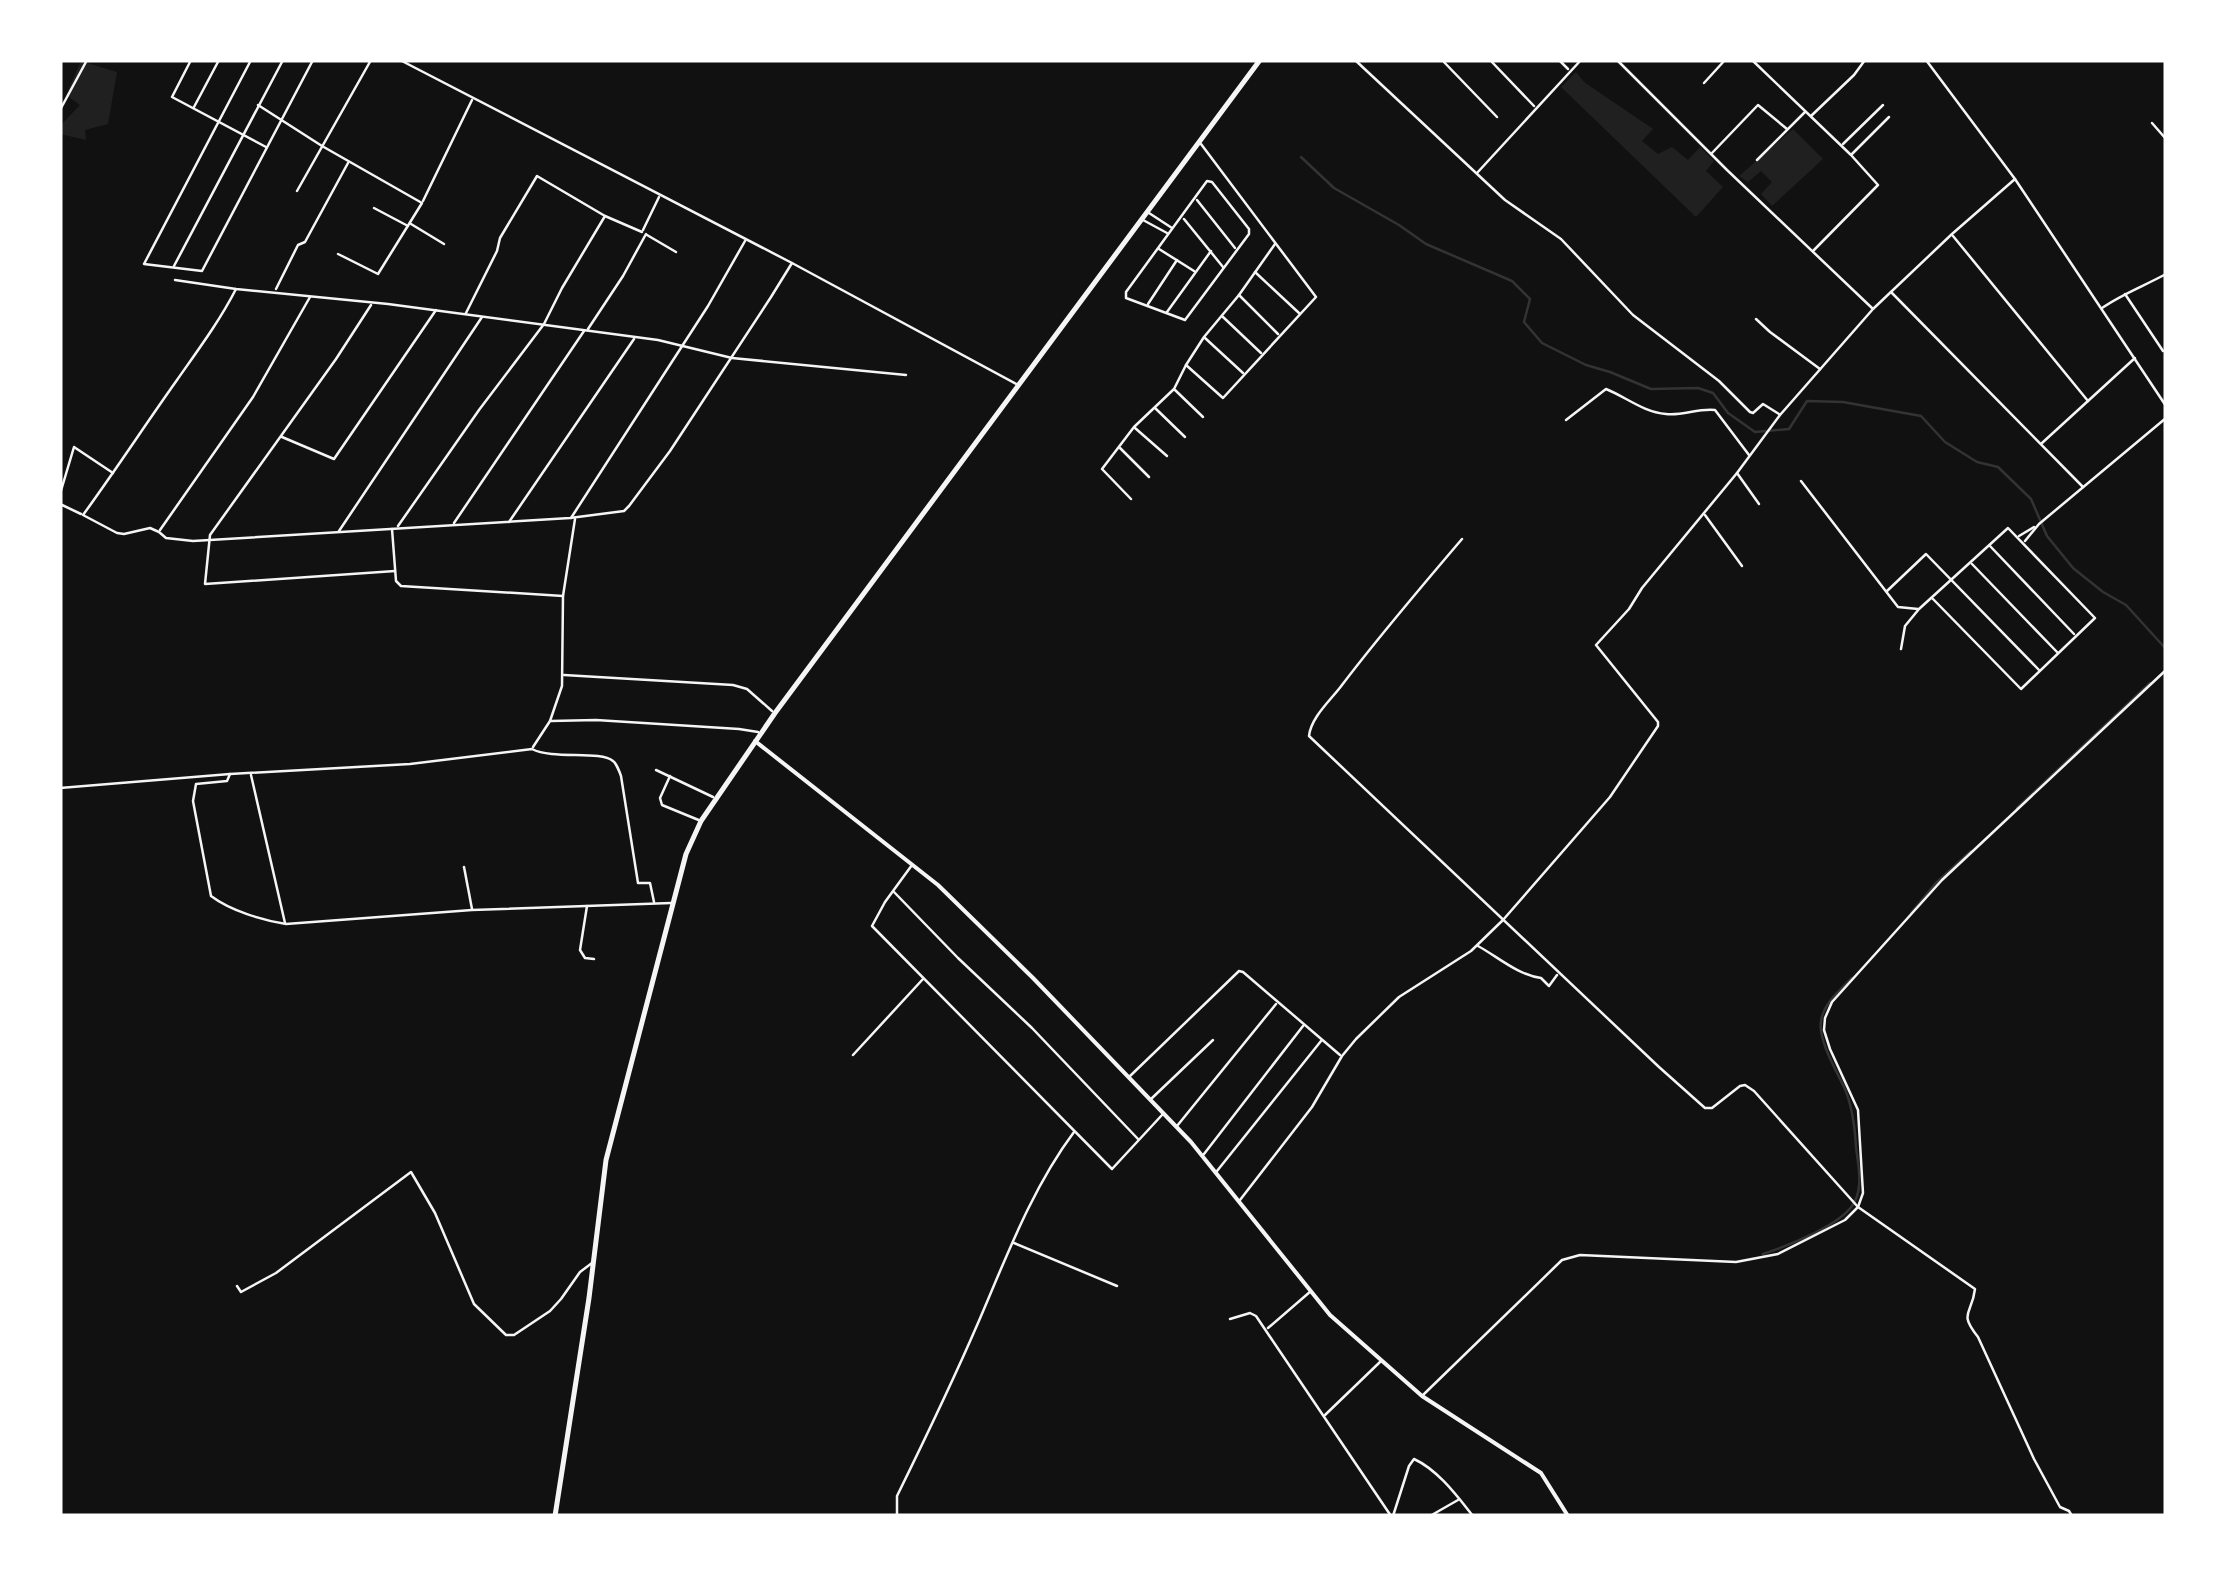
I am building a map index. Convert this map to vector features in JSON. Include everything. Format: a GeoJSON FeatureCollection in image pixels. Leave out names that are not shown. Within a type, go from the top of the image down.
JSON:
{"type":"FeatureCollection","features":[{"type":"Feature","properties":{"kind":"main road"},"geometry":{"type":"LineString","coordinates":[[555,1516],[606,1160],[686,854],[701,821],[760,733],[1260,60]]}},
{"type":"Feature","properties":{"kind":"street"},"geometry":{"type":"LineString","coordinates":[[60,110],[86,60]]}},
{"type":"Feature","properties":{"kind":"street"},"geometry":{"type":"LineString","coordinates":[[190,60],[172,97],[267,148]]}},
{"type":"Feature","properties":{"kind":"street"},"geometry":{"type":"LineString","coordinates":[[194,109],[219,60]]}},
{"type":"Feature","properties":{"kind":"street"},"geometry":{"type":"LineString","coordinates":[[250,60],[144,264],[202,271],[313,60]]}},
{"type":"Feature","properties":{"kind":"street"},"geometry":{"type":"LineString","coordinates":[[173,269],[283,60]]}},
{"type":"Feature","properties":{"kind":"street"},"geometry":{"type":"LineString","coordinates":[[297,192],[372,60]]}},
{"type":"Feature","properties":{"kind":"street"},"geometry":{"type":"LineString","coordinates":[[400,60],[792,262],[1019,385]]}},
{"type":"Feature","properties":{"kind":"street"},"geometry":{"type":"LineString","coordinates":[[1356,60],[1505,200],[1561,239],[1632,315],[1718,381],[1750,412],[1763,404],[1780,415]]}},
{"type":"Feature","properties":{"kind":"street"},"geometry":{"type":"LineString","coordinates":[[1442,60],[1497,117]]}},
{"type":"Feature","properties":{"kind":"street"},"geometry":{"type":"LineString","coordinates":[[1490,60],[1535,108]]}},
{"type":"Feature","properties":{"kind":"street"},"geometry":{"type":"LineString","coordinates":[[1558,60],[1571,72]]}},
{"type":"Feature","properties":{"kind":"street"},"geometry":{"type":"LineString","coordinates":[[1476,174],[1582,60]]}},
{"type":"Feature","properties":{"kind":"street"},"geometry":{"type":"LineString","coordinates":[[1617,60],[1873,309]]}},
{"type":"Feature","properties":{"kind":"street"},"geometry":{"type":"LineString","coordinates":[[1704,83],[1726,60]]}},
{"type":"Feature","properties":{"kind":"street"},"geometry":{"type":"LineString","coordinates":[[1752,60],[1878,185],[1812,252]]}},
{"type":"Feature","properties":{"kind":"street"},"geometry":{"type":"LineString","coordinates":[[1810,117],[1866,60]]}},
{"type":"Feature","properties":{"kind":"street"},"geometry":{"type":"LineString","coordinates":[[1926,60],[2015,178],[2166,406]]}},
{"type":"Feature","properties":{"kind":"street"},"geometry":{"type":"LineString","coordinates":[[338,254],[378,274],[422,202],[473,99]]}},
{"type":"Feature","properties":{"kind":"street"},"geometry":{"type":"LineString","coordinates":[[1842,146],[1883,104]]}},
{"type":"Feature","properties":{"kind":"street"},"geometry":{"type":"LineString","coordinates":[[258,106],[422,202]]}},
{"type":"Feature","properties":{"kind":"street"},"geometry":{"type":"LineString","coordinates":[[1711,154],[1758,106],[1787,129]]}},
{"type":"Feature","properties":{"kind":"street"},"geometry":{"type":"LineString","coordinates":[[1757,160],[1804,112]]}},
{"type":"Feature","properties":{"kind":"street"},"geometry":{"type":"LineString","coordinates":[[1851,155],[1889,117]]}},
{"type":"Feature","properties":{"kind":"street"},"geometry":{"type":"LineString","coordinates":[[2152,123],[2166,139]]}},
{"type":"Feature","properties":{"kind":"street"},"geometry":{"type":"LineString","coordinates":[[2160,131],[2166,125]]}},
{"type":"Feature","properties":{"kind":"street"},"geometry":{"type":"LineString","coordinates":[[1186,365],[1223,398],[1316,297],[1199,142]]}},
{"type":"Feature","properties":{"kind":"street"},"geometry":{"type":"LineString","coordinates":[[276,292],[298,245],[305,242],[349,162]]}},
{"type":"Feature","properties":{"kind":"street"},"geometry":{"type":"LineString","coordinates":[[466,314],[500,238],[537,176],[676,252]]}},
{"type":"Feature","properties":{"kind":"street"},"geometry":{"type":"LineString","coordinates":[[1239,1201],[1312,1107],[1342,1056],[1399,997],[1476,946],[1503,920],[1610,796],[1658,726],[1596,645],[1629,609],[1780,415],[1873,309],[2015,178]]}},
{"type":"Feature","properties":{"kind":"street"},"geometry":{"type":"LineString","coordinates":[[1206,181],[1212,182],[1249,234],[1187,318],[1181,319],[1125,296],[1182,217],[1206,181]]}},
{"type":"Feature","properties":{"kind":"street"},"geometry":{"type":"LineString","coordinates":[[453,525],[623,276],[660,195]]}},
{"type":"Feature","properties":{"kind":"street"},"geometry":{"type":"LineString","coordinates":[[1195,198],[1236,250]]}},
{"type":"Feature","properties":{"kind":"street"},"geometry":{"type":"LineString","coordinates":[[374,208],[444,244]]}},
{"type":"Feature","properties":{"kind":"street"},"geometry":{"type":"LineString","coordinates":[[1148,212],[1173,229]]}},
{"type":"Feature","properties":{"kind":"street"},"geometry":{"type":"LineString","coordinates":[[563,596],[400,586],[396,581],[394,528],[544,324],[605,216]]}},
{"type":"Feature","properties":{"kind":"street"},"geometry":{"type":"LineString","coordinates":[[1182,217],[1224,268]]}},
{"type":"Feature","properties":{"kind":"street"},"geometry":{"type":"LineString","coordinates":[[1142,219],[1169,234]]}},
{"type":"Feature","properties":{"kind":"street"},"geometry":{"type":"LineString","coordinates":[[1952,234],[2088,401]]}},
{"type":"Feature","properties":{"kind":"street"},"geometry":{"type":"LineString","coordinates":[[532,748],[550,721],[560,694],[563,596],[573,518],[746,240]]}},
{"type":"Feature","properties":{"kind":"street"},"geometry":{"type":"LineString","coordinates":[[1132,500],[1102,469],[1134,426],[1174,390],[1204,337],[1275,244]]}},
{"type":"Feature","properties":{"kind":"street"},"geometry":{"type":"LineString","coordinates":[[1158,248],[1196,272]]}},
{"type":"Feature","properties":{"kind":"street"},"geometry":{"type":"LineString","coordinates":[[1166,314],[1210,251]]}},
{"type":"Feature","properties":{"kind":"street"},"geometry":{"type":"LineString","coordinates":[[1147,306],[1177,260]]}},
{"type":"Feature","properties":{"kind":"street"},"geometry":{"type":"LineString","coordinates":[[60,504],[124,534],[150,528],[166,538],[208,540],[573,518],[624,510],[670,451],[792,262]]}},
{"type":"Feature","properties":{"kind":"street"},"geometry":{"type":"LineString","coordinates":[[1255,272],[1300,314]]}},
{"type":"Feature","properties":{"kind":"street"},"geometry":{"type":"LineString","coordinates":[[2102,308],[2166,274]]}},
{"type":"Feature","properties":{"kind":"street"},"geometry":{"type":"LineString","coordinates":[[175,280],[544,324],[658,340],[732,358],[906,375]]}},
{"type":"Feature","properties":{"kind":"street"},"geometry":{"type":"LineString","coordinates":[[84,515],[198,354],[236,289]]}},
{"type":"Feature","properties":{"kind":"street"},"geometry":{"type":"LineString","coordinates":[[1890,291],[2083,487]]}},
{"type":"Feature","properties":{"kind":"street"},"geometry":{"type":"LineString","coordinates":[[2124,293],[2163,351]]}},
{"type":"Feature","properties":{"kind":"street"},"geometry":{"type":"LineString","coordinates":[[1239,294],[1279,335]]}},
{"type":"Feature","properties":{"kind":"street"},"geometry":{"type":"LineString","coordinates":[[159,532],[253,397],[310,296]]}},
{"type":"Feature","properties":{"kind":"street"},"geometry":{"type":"LineString","coordinates":[[372,304],[208,540],[205,584],[395,571]]}},
{"type":"Feature","properties":{"kind":"street"},"geometry":{"type":"LineString","coordinates":[[280,436],[334,458],[436,310]]}},
{"type":"Feature","properties":{"kind":"street"},"geometry":{"type":"LineString","coordinates":[[339,531],[483,316]]}},
{"type":"Feature","properties":{"kind":"street"},"geometry":{"type":"LineString","coordinates":[[1222,316],[1262,354]]}},
{"type":"Feature","properties":{"kind":"street"},"geometry":{"type":"LineString","coordinates":[[1756,319],[1821,370]]}},
{"type":"Feature","properties":{"kind":"street"},"geometry":{"type":"LineString","coordinates":[[1204,337],[1244,374]]}},
{"type":"Feature","properties":{"kind":"street"},"geometry":{"type":"LineString","coordinates":[[509,522],[635,338]]}},
{"type":"Feature","properties":{"kind":"street"},"geometry":{"type":"LineString","coordinates":[[2041,444],[2135,358]]}},
{"type":"Feature","properties":{"kind":"street"},"geometry":{"type":"LineString","coordinates":[[1566,420],[1606,388],[1651,412],[1681,415],[1715,410],[1750,456]]}},
{"type":"Feature","properties":{"kind":"street"},"geometry":{"type":"LineString","coordinates":[[1174,390],[1203,417]]}},
{"type":"Feature","properties":{"kind":"street"},"geometry":{"type":"LineString","coordinates":[[2160,396],[2166,393]]}},
{"type":"Feature","properties":{"kind":"street"},"geometry":{"type":"LineString","coordinates":[[1154,407],[1185,436]]}},
{"type":"Feature","properties":{"kind":"street"},"geometry":{"type":"LineString","coordinates":[[2024,542],[2039,524],[2166,418]]}},
{"type":"Feature","properties":{"kind":"street"},"geometry":{"type":"LineString","coordinates":[[1134,426],[1167,456]]}},
{"type":"Feature","properties":{"kind":"street"},"geometry":{"type":"LineString","coordinates":[[66,442],[113,473]]}},
{"type":"Feature","properties":{"kind":"street"},"geometry":{"type":"LineString","coordinates":[[60,494],[74,447]]}},
{"type":"Feature","properties":{"kind":"street"},"geometry":{"type":"LineString","coordinates":[[1118,447],[1150,477]]}},
{"type":"Feature","properties":{"kind":"street"},"geometry":{"type":"LineString","coordinates":[[1737,473],[1759,504]]}},
{"type":"Feature","properties":{"kind":"street"},"geometry":{"type":"LineString","coordinates":[[1800,480],[1898,608],[1920,609]]}},
{"type":"Feature","properties":{"kind":"street"},"geometry":{"type":"LineString","coordinates":[[1704,514],[1742,566]]}},
{"type":"Feature","properties":{"kind":"street"},"geometry":{"type":"LineString","coordinates":[[2018,536],[2039,524]]}},
{"type":"Feature","properties":{"kind":"street"},"geometry":{"type":"LineString","coordinates":[[1902,649],[1905,626],[1920,609],[2008,528],[2095,618],[2021,689],[1932,599]]}},
{"type":"Feature","properties":{"kind":"street"},"geometry":{"type":"LineString","coordinates":[[1462,539],[1397,614],[1312,723],[1308,736],[1706,1108],[1712,1108],[1740,1086],[1754,1091],[1858,1207],[1975,1288],[1967,1323],[1978,1336],[2060,1507],[2072,1516]]}},
{"type":"Feature","properties":{"kind":"street"},"geometry":{"type":"LineString","coordinates":[[1990,546],[2076,635]]}},
{"type":"Feature","properties":{"kind":"street"},"geometry":{"type":"LineString","coordinates":[[1887,591],[1926,554],[2040,671]]}},
{"type":"Feature","properties":{"kind":"street"},"geometry":{"type":"LineString","coordinates":[[1971,563],[2058,652]]}},
{"type":"Feature","properties":{"kind":"street"},"geometry":{"type":"LineString","coordinates":[[1422,1396],[1562,1260],[1580,1256],[1736,1262],[1778,1254],[1845,1220],[1858,1207],[1863,1193],[1858,1110],[1824,1030],[1832,1002],[1942,880],[2166,670]]}},
{"type":"Feature","properties":{"kind":"street"},"geometry":{"type":"LineString","coordinates":[[563,674],[733,685],[748,689],[775,713]]}},
{"type":"Feature","properties":{"kind":"street"},"geometry":{"type":"LineString","coordinates":[[550,721],[739,728],[760,733]]}},
{"type":"Feature","properties":{"kind":"street"},"geometry":{"type":"LineString","coordinates":[[755,740],[938,885],[1176,1126],[1330,1315],[1422,1396],[1541,1473],[1568,1516]]}},
{"type":"Feature","properties":{"kind":"street"},"geometry":{"type":"LineString","coordinates":[[60,788],[410,764],[532,748],[542,754],[606,758],[615,763],[621,776],[638,883],[650,884],[654,902]]}},
{"type":"Feature","properties":{"kind":"street"},"geometry":{"type":"LineString","coordinates":[[656,770],[716,799]]}},
{"type":"Feature","properties":{"kind":"street"},"geometry":{"type":"LineString","coordinates":[[250,772],[286,924]]}},
{"type":"Feature","properties":{"kind":"street"},"geometry":{"type":"LineString","coordinates":[[230,774],[228,781],[196,784],[194,788],[193,801],[212,896],[272,922],[587,904],[673,903]]}},
{"type":"Feature","properties":{"kind":"street"},"geometry":{"type":"LineString","coordinates":[[670,776],[660,798],[662,805],[701,821]]}},
{"type":"Feature","properties":{"kind":"street"},"geometry":{"type":"LineString","coordinates":[[913,864],[872,926],[1112,1168],[1164,1113]]}},
{"type":"Feature","properties":{"kind":"street"},"geometry":{"type":"LineString","coordinates":[[464,866],[472,910]]}},
{"type":"Feature","properties":{"kind":"street"},"geometry":{"type":"LineString","coordinates":[[893,890],[1140,1140]]}},
{"type":"Feature","properties":{"kind":"street"},"geometry":{"type":"LineString","coordinates":[[587,904],[580,950],[585,958],[594,960]]}},
{"type":"Feature","properties":{"kind":"street"},"geometry":{"type":"LineString","coordinates":[[1476,946],[1514,969],[1541,978],[1549,986],[1559,973]]}},
{"type":"Feature","properties":{"kind":"street"},"geometry":{"type":"LineString","coordinates":[[1129,1077],[1236,973],[1243,972],[1342,1056]]}},
{"type":"Feature","properties":{"kind":"street"},"geometry":{"type":"LineString","coordinates":[[853,1055],[925,977]]}},
{"type":"Feature","properties":{"kind":"street"},"geometry":{"type":"LineString","coordinates":[[1176,1126],[1277,1003]]}},
{"type":"Feature","properties":{"kind":"street"},"geometry":{"type":"LineString","coordinates":[[1203,1156],[1304,1025]]}},
{"type":"Feature","properties":{"kind":"street"},"geometry":{"type":"LineString","coordinates":[[1151,1099],[1213,1040]]}},
{"type":"Feature","properties":{"kind":"street"},"geometry":{"type":"LineString","coordinates":[[1216,1172],[1322,1040]]}},
{"type":"Feature","properties":{"kind":"street"},"geometry":{"type":"LineString","coordinates":[[897,1516],[897,1496],[1038,1192],[1075,1130]]}},
{"type":"Feature","properties":{"kind":"street"},"geometry":{"type":"LineString","coordinates":[[238,1286],[241,1292],[276,1274],[411,1172],[435,1212],[474,1304],[506,1335],[514,1336],[550,1312],[580,1272],[593,1262]]}},
{"type":"Feature","properties":{"kind":"street"},"geometry":{"type":"LineString","coordinates":[[1014,1243],[1117,1286]]}},
{"type":"Feature","properties":{"kind":"street"},"geometry":{"type":"LineString","coordinates":[[1267,1329],[1311,1291]]}},
{"type":"Feature","properties":{"kind":"street"},"geometry":{"type":"LineString","coordinates":[[1230,1319],[1253,1314],[1267,1329],[1392,1516]]}},
{"type":"Feature","properties":{"kind":"street"},"geometry":{"type":"LineString","coordinates":[[1324,1415],[1380,1361]]}},
{"type":"Feature","properties":{"kind":"street"},"geometry":{"type":"LineString","coordinates":[[1392,1516],[1408,1466],[1414,1459],[1473,1516]]}},
{"type":"Feature","properties":{"kind":"street"},"geometry":{"type":"LineString","coordinates":[[1430,1516],[1459,1499]]}},
{"type":"Feature","properties":{"kind":"shaded area"},"geometry":{"type":"Polygon","coordinates":[[[81,61],[117,72],[108,124],[85,130],[86,140],[60,134],[60,126],[80,105],[66,95],[81,61]]]}},
{"type":"Feature","properties":{"kind":"shaded area"},"geometry":{"type":"Polygon","coordinates":[[[1576,72],[1584,82],[1653,129],[1642,141],[1658,154],[1672,147],[1688,160],[1700,147],[1714,161],[1706,171],[1723,187],[1696,217],[1561,87],[1576,72]]]}},
{"type":"Feature","properties":{"kind":"shaded area"},"geometry":{"type":"Polygon","coordinates":[[[1793,129],[1823,159],[1772,206],[1761,194],[1772,182],[1761,171],[1748,182],[1739,176],[1793,129]]]}},
{"type":"Feature","properties":{"kind":"waterway"},"geometry":{"type":"LineString","coordinates":[[1301,157],[1334,188],[1426,244],[1512,281],[1530,299],[1524,322],[1542,343],[1586,365],[1651,389],[1698,388],[1713,393],[1728,413],[1755,432],[1789,429],[1807,401],[1843,402],[1921,416],[1945,442],[1977,462],[1998,467],[2031,499],[2047,536],[2073,568],[2126,605],[2166,649]]}},
{"type":"Feature","properties":{"kind":"waterway"},"geometry":{"type":"LineString","coordinates":[[2017,808],[2150,683]]}},
{"type":"Feature","properties":{"kind":"waterway"},"geometry":{"type":"LineString","coordinates":[[1911,913],[1971,851]]}},
{"type":"Feature","properties":{"kind":"waterway"},"geometry":{"type":"LineString","coordinates":[[1763,1254],[1828,1226],[1849,1210],[1857,1195],[1859,1174],[1851,1109],[1821,1029],[1825,1009],[1852,978]]}}]}
